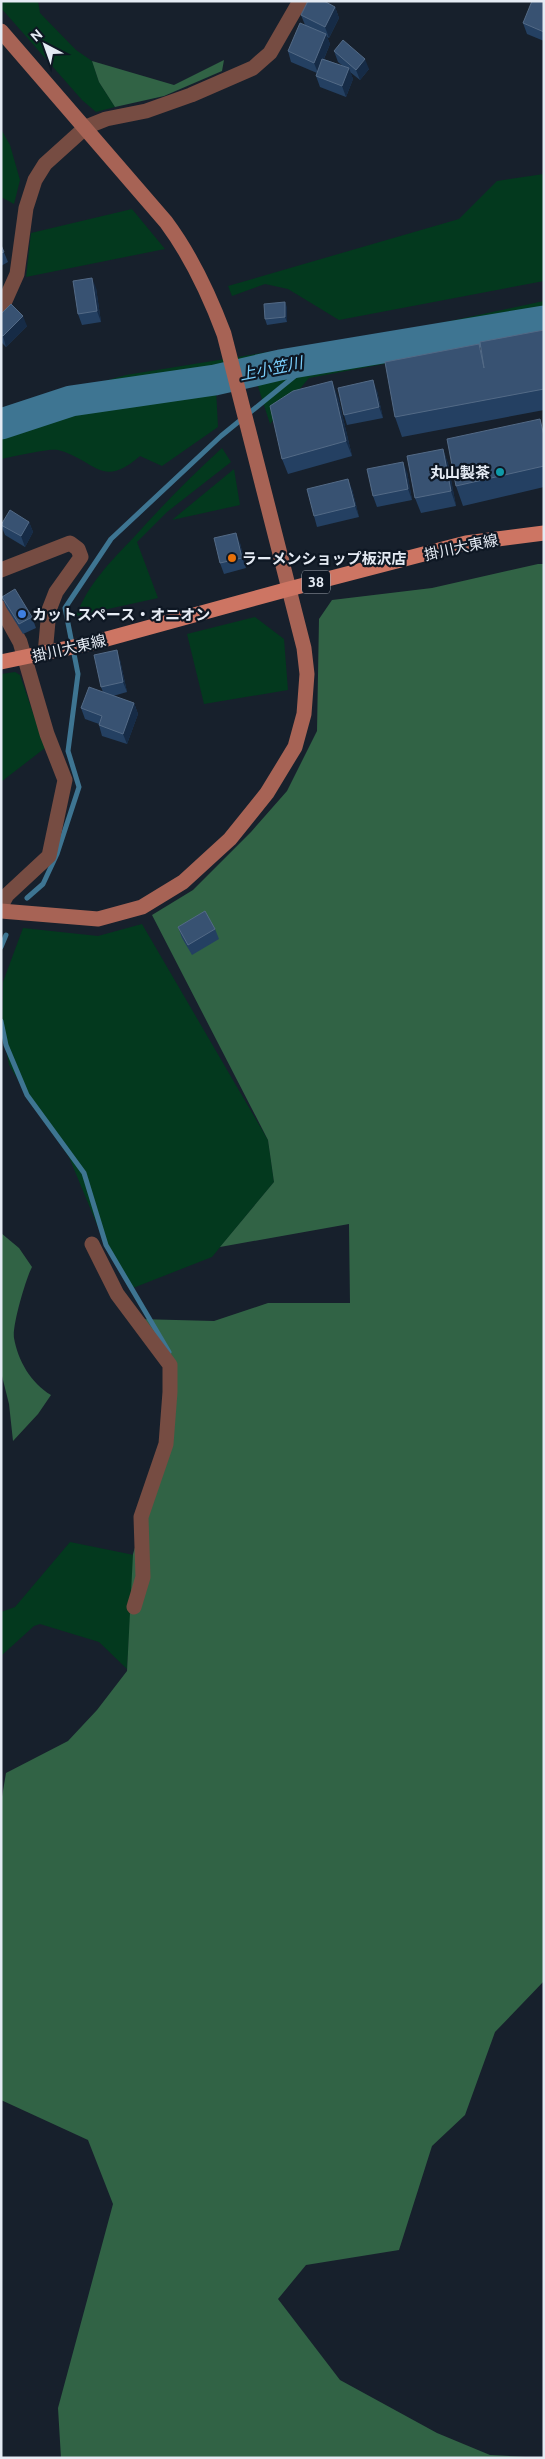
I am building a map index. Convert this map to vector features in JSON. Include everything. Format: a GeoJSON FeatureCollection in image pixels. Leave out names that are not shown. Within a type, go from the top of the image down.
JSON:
{"type":"FeatureCollection","features":[{"type":"Feature","properties":{"kind":"main road","name":"掛川大東線"},"geometry":{"type":"LineString","coordinates":[[1,662],[49,654],[289,589],[466,544],[544,533]]}},
{"type":"Feature","properties":{"kind":"street"},"geometry":{"type":"LineString","coordinates":[[1,310],[17,274],[26,208],[35,180],[45,164],[86,127],[106,119],[146,111],[192,95],[253,68],[270,53],[300,1]]}},
{"type":"Feature","properties":{"kind":"street"},"geometry":{"type":"LineString","coordinates":[[1,31],[86,127],[166,222],[181,242],[207,290],[224,334],[304,648],[307,674],[304,714],[294,748],[268,793],[230,839],[183,882],[142,907],[98,919],[1,911]]}},
{"type":"Feature","properties":{"kind":"street"},"geometry":{"type":"LineString","coordinates":[[1,570],[70,543],[78,549],[81,557],[56,592],[49,610],[49,654]]}},
{"type":"Feature","properties":{"kind":"street"},"geometry":{"type":"LineString","coordinates":[[1,608],[20,642],[46,734],[65,780],[49,856],[8,895],[1,906]]}},
{"type":"Feature","properties":{"kind":"street"},"geometry":{"type":"LineString","coordinates":[[92,1244],[118,1294],[170,1365],[166,1444],[141,1517],[143,1577],[134,1607]]}},
{"type":"Feature","properties":{"kind":"green space"},"geometry":{"type":"Polygon","coordinates":[[[1,1],[38,1],[40,13],[76,50],[92,61],[99,82],[115,107],[96,112],[82,100],[1,8],[1,1]]]}},
{"type":"Feature","properties":{"kind":"green space"},"geometry":{"type":"Polygon","coordinates":[[[224,60],[222,71],[164,96],[115,107],[99,82],[92,61],[174,85],[224,60]]]}},
{"type":"Feature","properties":{"kind":"green space"},"geometry":{"type":"Polygon","coordinates":[[[1,129],[10,145],[20,180],[14,204],[1,197],[1,129]]]}},
{"type":"Feature","properties":{"kind":"green space"},"geometry":{"type":"Polygon","coordinates":[[[544,174],[544,281],[339,320],[288,289],[265,284],[232,296],[228,286],[459,219],[497,181],[544,174]]]}},
{"type":"Feature","properties":{"kind":"green space"},"geometry":{"type":"Polygon","coordinates":[[[132,209],[165,249],[26,277],[31,233],[132,209]]]}},
{"type":"Feature","properties":{"kind":"green space"},"geometry":{"type":"Polygon","coordinates":[[[544,301],[544,334],[309,378],[270,424],[256,380],[216,389],[218,427],[162,466],[140,456],[127,466],[116,471],[107,472],[58,450],[39,451],[1,459],[1,410],[126,375],[422,327],[544,301]]]}},
{"type":"Feature","properties":{"kind":"green space"},"geometry":{"type":"Polygon","coordinates":[[[222,448],[231,462],[167,512],[137,542],[158,598],[76,616],[87,594],[109,564],[177,491],[222,448]]]}},
{"type":"Feature","properties":{"kind":"green space"},"geometry":{"type":"Polygon","coordinates":[[[234,469],[240,505],[172,520],[234,469]]]}},
{"type":"Feature","properties":{"kind":"green space"},"geometry":{"type":"Polygon","coordinates":[[[544,564],[544,1981],[495,2032],[465,2115],[432,2146],[399,2250],[306,2265],[278,2299],[340,2380],[437,2433],[490,2455],[544,2458],[61,2458],[58,2408],[113,2204],[88,2140],[1,2100],[1,1803],[6,1773],[68,1741],[97,1710],[127,1671],[133,1554],[166,1444],[170,1365],[138,1319],[214,1321],[268,1303],[350,1303],[349,1224],[220,1247],[274,1182],[268,1140],[152,915],[193,890],[251,832],[287,791],[317,731],[319,619],[332,600],[432,588],[544,564]]]}},
{"type":"Feature","properties":{"kind":"green space"},"geometry":{"type":"Polygon","coordinates":[[[255,617],[284,639],[288,690],[204,704],[187,634],[255,617]]]}},
{"type":"Feature","properties":{"kind":"green space"},"geometry":{"type":"Polygon","coordinates":[[[15,672],[20,675],[45,748],[1,782],[1,674],[15,672]]]}},
{"type":"Feature","properties":{"kind":"green space"},"geometry":{"type":"Polygon","coordinates":[[[142,924],[268,1140],[274,1182],[212,1257],[133,1288],[110,1256],[69,1157],[37,1111],[9,1065],[2,1027],[3,982],[23,928],[98,936],[142,924]]]}},
{"type":"Feature","properties":{"kind":"green space"},"geometry":{"type":"Polygon","coordinates":[[[1,1233],[19,1248],[32,1267],[20,1302],[14,1338],[22,1363],[27,1371],[37,1384],[51,1395],[38,1414],[13,1441],[9,1404],[1,1372],[1,1233]]]}},
{"type":"Feature","properties":{"kind":"green space"},"geometry":{"type":"Polygon","coordinates":[[[70,1542],[134,1555],[127,1669],[99,1642],[40,1624],[34,1626],[1,1656],[1,1612],[15,1607],[70,1542]]]}},
{"type":"Feature","properties":{"kind":"building"},"geometry":{"type":"Polygon","coordinates":[[[308,1],[324,1],[335,7],[325,27],[301,15],[308,1]]]}},
{"type":"Feature","properties":{"kind":"building"},"geometry":{"type":"Polygon","coordinates":[[[532,1],[544,1],[544,32],[523,23],[532,1]]]}},
{"type":"Feature","properties":{"kind":"building"},"geometry":{"type":"Polygon","coordinates":[[[300,23],[326,34],[314,63],[288,51],[300,23]]]}},
{"type":"Feature","properties":{"kind":"building"},"geometry":{"type":"Polygon","coordinates":[[[343,40],[365,59],[356,70],[334,51],[343,40]]]}},
{"type":"Feature","properties":{"kind":"building"},"geometry":{"type":"Polygon","coordinates":[[[322,59],[349,68],[342,86],[316,76],[322,59]]]}},
{"type":"Feature","properties":{"kind":"building"},"geometry":{"type":"Polygon","coordinates":[[[92,278],[97,311],[78,314],[73,281],[92,278]]]}},
{"type":"Feature","properties":{"kind":"building"},"geometry":{"type":"Polygon","coordinates":[[[285,302],[285,317],[265,319],[264,304],[285,302]]]}},
{"type":"Feature","properties":{"kind":"building"},"geometry":{"type":"Polygon","coordinates":[[[11,304],[23,316],[3,336],[1,335],[1,314],[11,304]]]}},
{"type":"Feature","properties":{"kind":"building"},"geometry":{"type":"Polygon","coordinates":[[[544,330],[544,389],[395,417],[385,362],[479,344],[484,368],[480,342],[544,330]]]}},
{"type":"Feature","properties":{"kind":"building"},"geometry":{"type":"Polygon","coordinates":[[[373,380],[379,407],[344,415],[338,388],[373,380]]]}},
{"type":"Feature","properties":{"kind":"building"},"geometry":{"type":"Polygon","coordinates":[[[332,381],[346,441],[282,459],[270,406],[293,391],[332,381]]]}},
{"type":"Feature","properties":{"kind":"building"},"geometry":{"type":"Polygon","coordinates":[[[540,419],[544,436],[544,466],[456,486],[447,439],[540,419]]]}},
{"type":"Feature","properties":{"kind":"building"},"geometry":{"type":"Polygon","coordinates":[[[443,449],[451,491],[415,498],[407,456],[443,449]]]}},
{"type":"Feature","properties":{"kind":"building"},"geometry":{"type":"Polygon","coordinates":[[[403,462],[408,489],[373,496],[367,469],[403,462]]]}},
{"type":"Feature","properties":{"kind":"building"},"geometry":{"type":"Polygon","coordinates":[[[348,479],[355,506],[314,516],[307,489],[348,479]]]}},
{"type":"Feature","properties":{"kind":"building"},"geometry":{"type":"Polygon","coordinates":[[[10,510],[29,522],[21,536],[1,525],[10,510]]]}},
{"type":"Feature","properties":{"kind":"building"},"geometry":{"type":"Polygon","coordinates":[[[236,533],[242,558],[220,563],[214,538],[236,533]]]}},
{"type":"Feature","properties":{"kind":"building"},"geometry":{"type":"Polygon","coordinates":[[[15,589],[32,617],[19,624],[2,597],[15,589]]]}},
{"type":"Feature","properties":{"kind":"building"},"geometry":{"type":"Polygon","coordinates":[[[117,650],[123,682],[101,687],[94,655],[117,650]]]}},
{"type":"Feature","properties":{"kind":"building"},"geometry":{"type":"Polygon","coordinates":[[[89,687],[134,703],[123,734],[99,725],[102,716],[81,708],[89,687]]]}},
{"type":"Feature","properties":{"kind":"building"},"geometry":{"type":"Polygon","coordinates":[[[205,911],[215,929],[188,945],[178,927],[205,911]]]}},
{"type":"Feature","properties":{"kind":"waterway","name":"上小笠川"},"geometry":{"type":"LineString","coordinates":[[1,424],[71,401],[215,380],[280,365],[544,321]]}},
{"type":"Feature","properties":{"kind":"waterway"},"geometry":{"type":"LineString","coordinates":[[27,898],[43,884],[57,854],[79,787],[68,751],[78,674],[65,608],[111,539],[221,436],[312,362]]}},
{"type":"Feature","properties":{"kind":"waterway"},"geometry":{"type":"LineString","coordinates":[[1,947],[6,935]]}},
{"type":"Feature","properties":{"kind":"waterway"},"geometry":{"type":"LineString","coordinates":[[1,1021],[6,1045],[27,1095],[84,1173],[106,1245],[169,1352]]}},
{"type":"Feature","properties":{"kind":"place","name":"丸山製茶"},"geometry":{"type":"Point","coordinates":[500,472]}},
{"type":"Feature","properties":{"kind":"place","name":"ラーメンショップ板沢店"},"geometry":{"type":"Point","coordinates":[232,558]}},
{"type":"Feature","properties":{"kind":"place","name":"カットスペース・オニオン"},"geometry":{"type":"Point","coordinates":[22,614]}}]}
